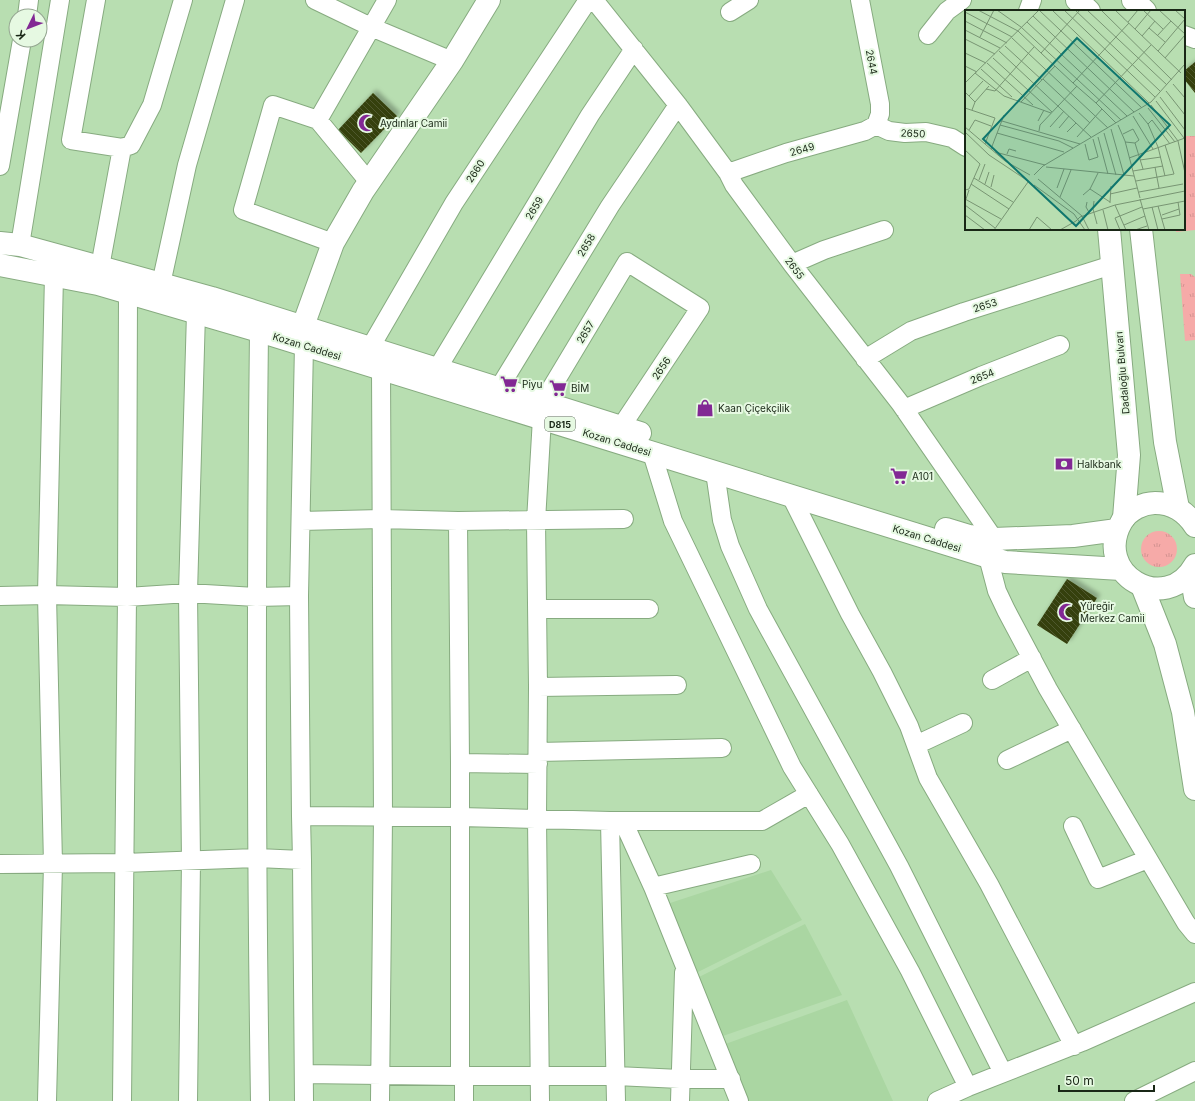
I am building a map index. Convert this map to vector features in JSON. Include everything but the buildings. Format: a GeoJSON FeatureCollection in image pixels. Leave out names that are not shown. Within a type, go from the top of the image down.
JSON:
{"type":"FeatureCollection","features":[{"type":"Feature","properties":{"kind":"main road"},"geometry":{"type":"LineString","coordinates":[[304,336],[334,243],[369,182],[452,61],[489,0]]}},
{"type":"Feature","properties":{"kind":"main road"},"geometry":{"type":"LineString","coordinates":[[1077,0],[1088,10]]}},
{"type":"Feature","properties":{"kind":"main road"},"geometry":{"type":"LineString","coordinates":[[1094,10],[1096,0]]}},
{"type":"Feature","properties":{"kind":"main road","name":"Dadaloğlu Bulvarı"},"geometry":{"type":"LineString","coordinates":[[1109,230],[1129,454],[1121,524],[1114,543],[1115,556],[1121,569]]}},
{"type":"Feature","properties":{"kind":"main road"},"geometry":{"type":"LineString","coordinates":[[1141,230],[1164,442],[1190,518]]}},
{"type":"Feature","properties":{"kind":"main road","name":"Kozan Caddesi"},"geometry":{"type":"LineString","coordinates":[[10,244],[212,298],[381,369],[542,410],[621,427],[969,536],[991,548],[1005,562],[1121,569]]}},
{"type":"Feature","properties":{"kind":"main road","name":"Kozan Caddesi"},"geometry":{"type":"LineString","coordinates":[[0,265],[98,284],[259,331],[304,336],[370,348],[499,388],[542,410],[652,453],[791,496],[991,548],[1073,536],[1121,524]]}},
{"type":"Feature","properties":{"kind":"main road"},"geometry":{"type":"LineString","coordinates":[[1121,524],[1135,508],[1149,503],[1164,503],[1190,518]]}},
{"type":"Feature","properties":{"kind":"main road"},"geometry":{"type":"LineString","coordinates":[[1121,569],[1130,579],[1142,586],[1155,589],[1168,587],[1180,582],[1193,569]]}},
{"type":"Feature","properties":{"kind":"main road"},"geometry":{"type":"LineString","coordinates":[[1193,569],[1195,597]]}},
{"type":"Feature","properties":{"kind":"main road"},"geometry":{"type":"LineString","coordinates":[[1142,586],[1165,644],[1183,712],[1195,789]]}},
{"type":"Feature","properties":{"kind":"street"},"geometry":{"type":"LineString","coordinates":[[10,244],[60,0]]}},
{"type":"Feature","properties":{"kind":"street"},"geometry":{"type":"LineString","coordinates":[[96,0],[71,140],[122,148],[131,145],[152,105],[183,0]]}},
{"type":"Feature","properties":{"kind":"street"},"geometry":{"type":"LineString","coordinates":[[160,284],[187,165],[235,0]]}},
{"type":"Feature","properties":{"kind":"street"},"geometry":{"type":"LineString","coordinates":[[315,0],[371,27],[452,61]]}},
{"type":"Feature","properties":{"kind":"street"},"geometry":{"type":"LineString","coordinates":[[318,120],[388,0]]}},
{"type":"Feature","properties":{"kind":"street","name":"2660"},"geometry":{"type":"LineString","coordinates":[[370,348],[454,203],[588,0]]}},
{"type":"Feature","properties":{"kind":"street","name":"2655"},"geometry":{"type":"LineString","coordinates":[[594,0],[678,105],[792,264],[904,409],[991,548]]}},
{"type":"Feature","properties":{"kind":"street"},"geometry":{"type":"LineString","coordinates":[[730,12],[749,0]]}},
{"type":"Feature","properties":{"kind":"street","name":"2644"},"geometry":{"type":"LineString","coordinates":[[860,0],[880,104],[880,114],[876,125]]}},
{"type":"Feature","properties":{"kind":"street"},"geometry":{"type":"LineString","coordinates":[[928,35],[947,11],[962,0]]}},
{"type":"Feature","properties":{"kind":"street"},"geometry":{"type":"LineString","coordinates":[[1028,10],[1032,0]]}},
{"type":"Feature","properties":{"kind":"street"},"geometry":{"type":"LineString","coordinates":[[1185,35],[1195,39]]}},
{"type":"Feature","properties":{"kind":"street"},"geometry":{"type":"LineString","coordinates":[[0,166],[21,48]]}},
{"type":"Feature","properties":{"kind":"street","name":"2659"},"geometry":{"type":"LineString","coordinates":[[437,369],[590,115],[634,49]]}},
{"type":"Feature","properties":{"kind":"street"},"geometry":{"type":"LineString","coordinates":[[334,243],[243,210],[273,105],[318,120],[369,182]]}},
{"type":"Feature","properties":{"kind":"street","name":"2658"},"geometry":{"type":"LineString","coordinates":[[499,388],[610,206],[678,105]]}},
{"type":"Feature","properties":{"kind":"street","name":"2650"},"geometry":{"type":"LineString","coordinates":[[876,125],[889,132],[926,132],[959,143]]}},
{"type":"Feature","properties":{"kind":"street","name":"2649"},"geometry":{"type":"LineString","coordinates":[[728,174],[786,154],[866,131],[876,125]]}},
{"type":"Feature","properties":{"kind":"street"},"geometry":{"type":"LineString","coordinates":[[100,267],[122,148]]}},
{"type":"Feature","properties":{"kind":"street"},"geometry":{"type":"LineString","coordinates":[[792,264],[824,250],[884,230]]}},
{"type":"Feature","properties":{"kind":"street","name":"2657"},"geometry":{"type":"LineString","coordinates":[[542,410],[627,262],[700,308]]}},
{"type":"Feature","properties":{"kind":"street","name":"2653"},"geometry":{"type":"LineString","coordinates":[[865,359],[911,331],[964,312],[1112,264]]}},
{"type":"Feature","properties":{"kind":"street"},"geometry":{"type":"LineString","coordinates":[[47,1101],[52,864],[47,596],[54,276]]}},
{"type":"Feature","properties":{"kind":"street"},"geometry":{"type":"LineString","coordinates":[[122,1101],[127,597],[128,293]]}},
{"type":"Feature","properties":{"kind":"street","name":"2656"},"geometry":{"type":"LineString","coordinates":[[621,427],[700,308]]}},
{"type":"Feature","properties":{"kind":"street"},"geometry":{"type":"LineString","coordinates":[[188,1101],[191,861],[188,593],[196,313]]}},
{"type":"Feature","properties":{"kind":"street"},"geometry":{"type":"LineString","coordinates":[[259,331],[256,597],[260,1101]]}},
{"type":"Feature","properties":{"kind":"street"},"geometry":{"type":"LineString","coordinates":[[304,336],[299,596],[304,1101]]}},
{"type":"Feature","properties":{"kind":"street","name":"2654"},"geometry":{"type":"LineString","coordinates":[[904,409],[981,376],[1060,345]]}},
{"type":"Feature","properties":{"kind":"street"},"geometry":{"type":"LineString","coordinates":[[380,1101],[383,817],[381,369]]}},
{"type":"Feature","properties":{"kind":"street"},"geometry":{"type":"LineString","coordinates":[[540,1101],[536,521],[542,410]]}},
{"type":"Feature","properties":{"kind":"street"},"geometry":{"type":"LineString","coordinates":[[652,453],[672,521],[792,767],[840,844],[906,964],[968,1087]]}},
{"type":"Feature","properties":{"kind":"street"},"geometry":{"type":"LineString","coordinates":[[715,472],[722,520],[730,546],[758,609],[899,866],[1003,1073]]}},
{"type":"Feature","properties":{"kind":"street"},"geometry":{"type":"LineString","coordinates":[[791,496],[850,614],[906,719],[928,778],[989,884],[1074,1046]]}},
{"type":"Feature","properties":{"kind":"street"},"geometry":{"type":"LineString","coordinates":[[301,521],[381,519],[458,521],[624,519]]}},
{"type":"Feature","properties":{"kind":"street"},"geometry":{"type":"LineString","coordinates":[[458,521],[462,1076],[464,1101]]}},
{"type":"Feature","properties":{"kind":"street"},"geometry":{"type":"LineString","coordinates":[[991,548],[997,592],[1006,610],[1072,730],[1186,923],[1195,934]]}},
{"type":"Feature","properties":{"kind":"street"},"geometry":{"type":"LineString","coordinates":[[0,596],[127,597],[188,593],[256,597],[299,596]]}},
{"type":"Feature","properties":{"kind":"street"},"geometry":{"type":"LineString","coordinates":[[537,609],[649,609]]}},
{"type":"Feature","properties":{"kind":"street"},"geometry":{"type":"LineString","coordinates":[[992,680],[1032,658]]}},
{"type":"Feature","properties":{"kind":"street"},"geometry":{"type":"LineString","coordinates":[[538,687],[677,685]]}},
{"type":"Feature","properties":{"kind":"street"},"geometry":{"type":"LineString","coordinates":[[916,745],[962,722]]}},
{"type":"Feature","properties":{"kind":"street"},"geometry":{"type":"LineString","coordinates":[[1007,760],[1072,730]]}},
{"type":"Feature","properties":{"kind":"street"},"geometry":{"type":"LineString","coordinates":[[460,764],[538,758],[722,748]]}},
{"type":"Feature","properties":{"kind":"street"},"geometry":{"type":"LineString","coordinates":[[301,816],[762,821],[809,794]]}},
{"type":"Feature","properties":{"kind":"street"},"geometry":{"type":"LineString","coordinates":[[617,820],[653,887],[739,1101]]}},
{"type":"Feature","properties":{"kind":"street"},"geometry":{"type":"LineString","coordinates":[[616,1101],[617,820]]}},
{"type":"Feature","properties":{"kind":"street"},"geometry":{"type":"LineString","coordinates":[[1074,826],[1098,880],[1148,859]]}},
{"type":"Feature","properties":{"kind":"street"},"geometry":{"type":"LineString","coordinates":[[0,864],[124,863],[257,858],[302,860]]}},
{"type":"Feature","properties":{"kind":"street"},"geometry":{"type":"LineString","coordinates":[[653,887],[751,864]]}},
{"type":"Feature","properties":{"kind":"street"},"geometry":{"type":"LineString","coordinates":[[680,1101],[684,966]]}},
{"type":"Feature","properties":{"kind":"street"},"geometry":{"type":"LineString","coordinates":[[942,1100],[968,1087],[1074,1046],[1195,992]]}},
{"type":"Feature","properties":{"kind":"street"},"geometry":{"type":"LineString","coordinates":[[1134,1101],[1195,1071]]}},
{"type":"Feature","properties":{"kind":"street"},"geometry":{"type":"LineString","coordinates":[[304,1074],[380,1076],[616,1076],[680,1079],[731,1079]]}},
{"type":"Feature","properties":{"kind":"shaded area"},"geometry":{"type":"Polygon","coordinates":[[[771,870],[802,920],[692,975],[664,905],[771,870]]]}},
{"type":"Feature","properties":{"kind":"shaded area"},"geometry":{"type":"Polygon","coordinates":[[[805,924],[842,995],[720,1037],[693,980],[805,924]]]}},
{"type":"Feature","properties":{"kind":"shaded area"},"geometry":{"type":"Polygon","coordinates":[[[847,1000],[893,1101],[743,1101],[720,1046],[847,1000]]]}},
{"type":"Feature","properties":{"kind":"green space"},"geometry":{"type":"Polygon","coordinates":[[[1185,136],[1195,136],[1195,230],[1176,232],[1176,230],[1185,230],[1185,136]]]}},
{"type":"Feature","properties":{"kind":"green space"},"geometry":{"type":"Polygon","coordinates":[[[1180,274],[1191,274],[1195,277],[1195,340],[1185,341],[1180,274]]]}},
{"type":"Feature","properties":{"kind":"green space"},"geometry":{"type":"Polygon","coordinates":[[[1163,531],[1172,536],[1176,542],[1176,556],[1172,562],[1163,567],[1155,567],[1146,562],[1142,556],[1141,545],[1146,536],[1152,532],[1163,531]]]}},
{"type":"Feature","properties":{"kind":"place","name":"Aydınlar Camii"},"geometry":{"type":"Point","coordinates":[367,123]}},
{"type":"Feature","properties":{"kind":"place","name":"Piyu"},"geometry":{"type":"Point","coordinates":[509,384]}},
{"type":"Feature","properties":{"kind":"place","name":"BİM"},"geometry":{"type":"Point","coordinates":[558,388]}},
{"type":"Feature","properties":{"kind":"place","name":"Kaan Çiçekçilik"},"geometry":{"type":"Point","coordinates":[705,408]}},
{"type":"Feature","properties":{"kind":"place","name":"Halkbank"},"geometry":{"type":"Point","coordinates":[1064,464]}},
{"type":"Feature","properties":{"kind":"place","name":"A101"},"geometry":{"type":"Point","coordinates":[899,476]}},
{"type":"Feature","properties":{"kind":"place","name":"Yüreğir Merkez Camii"},"geometry":{"type":"Point","coordinates":[1067,612]}}]}
